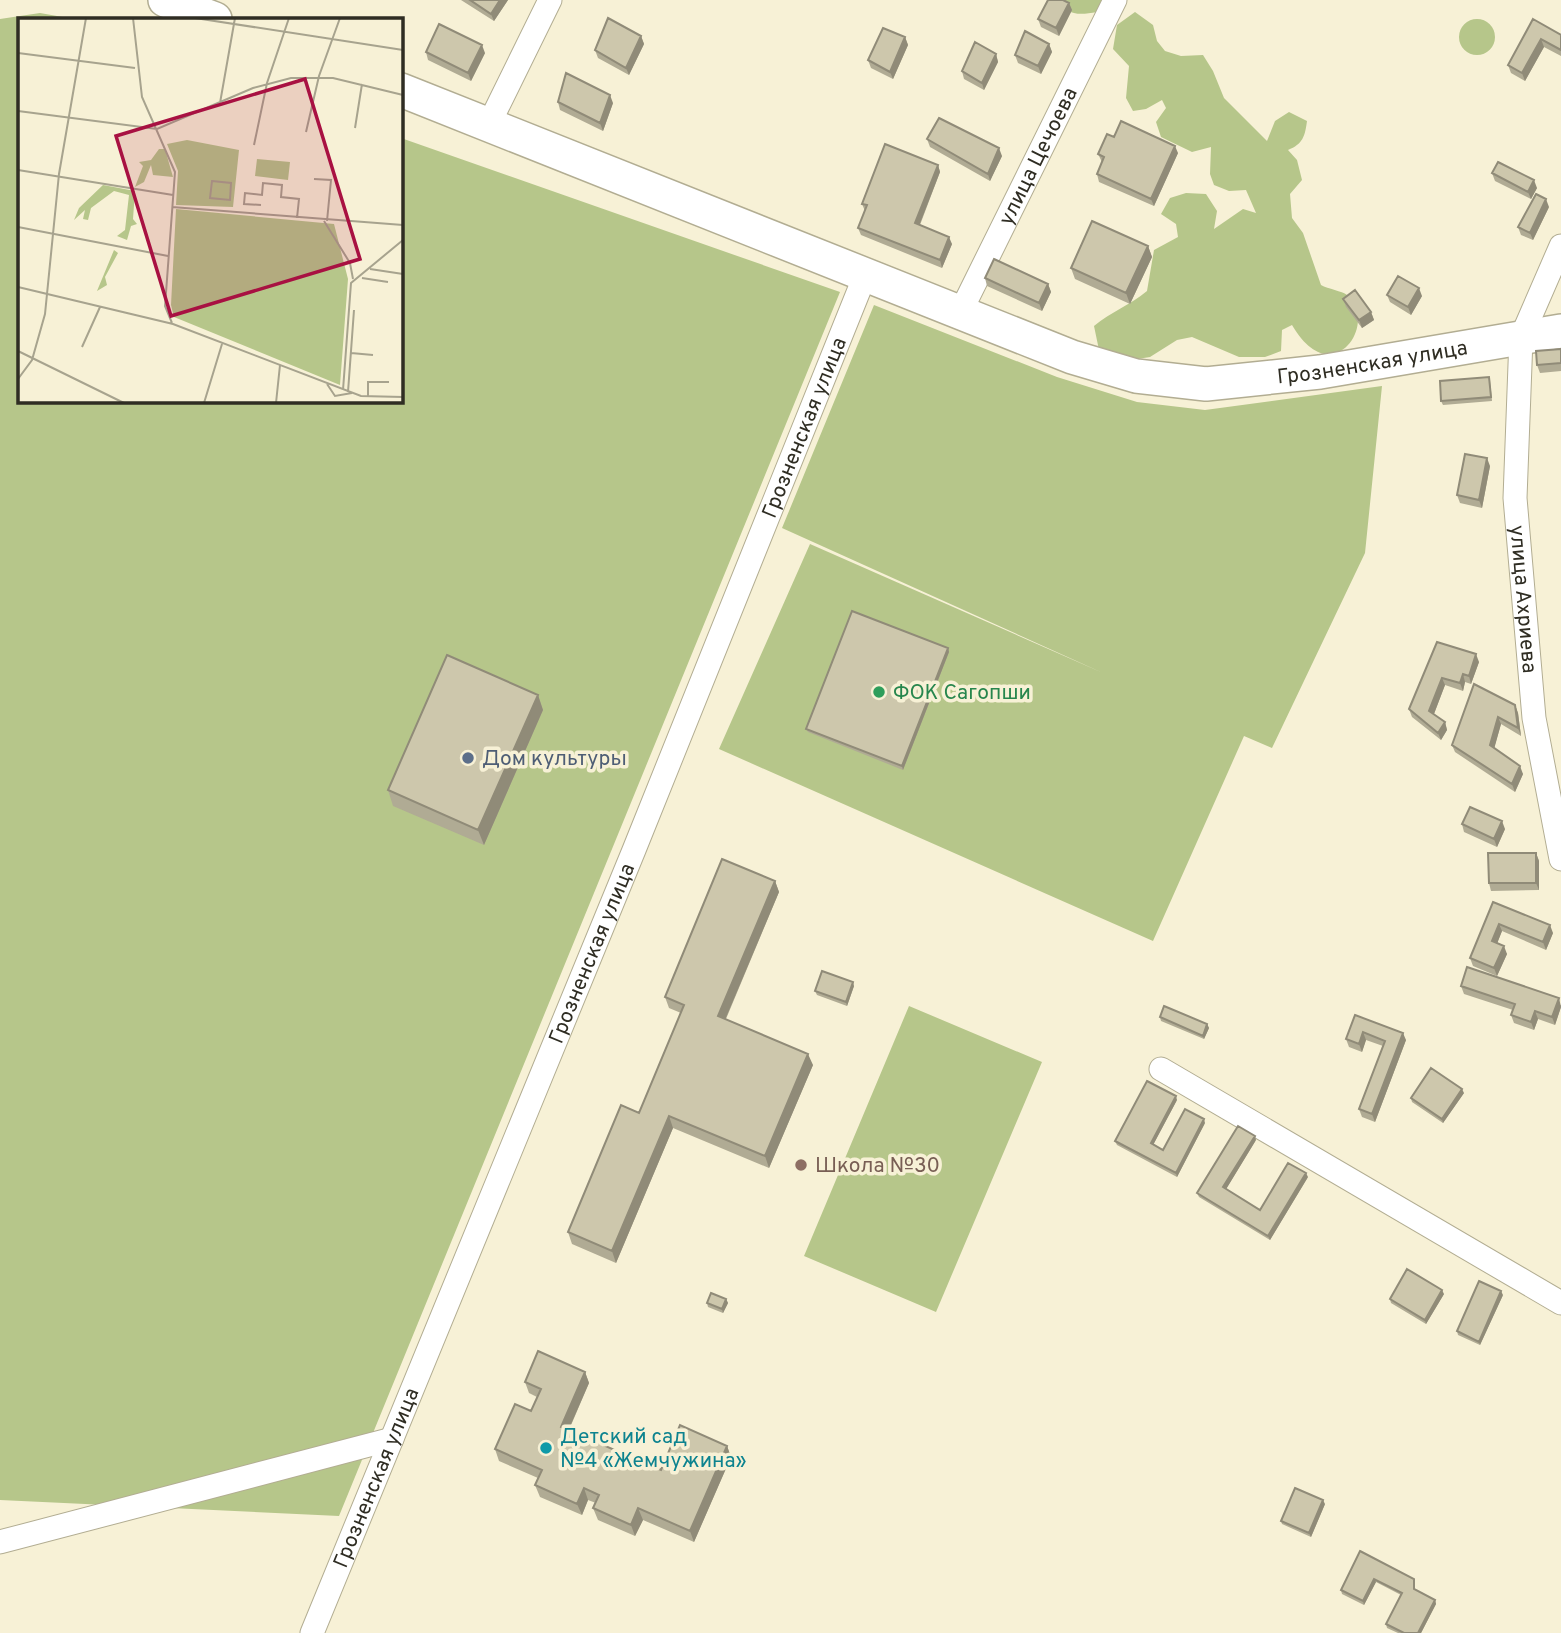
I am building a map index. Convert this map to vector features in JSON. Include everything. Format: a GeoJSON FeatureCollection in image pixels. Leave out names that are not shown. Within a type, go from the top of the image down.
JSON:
{"type":"FeatureCollection","features":[{"type":"Feature","properties":{"kind":"street"},"geometry":{"type":"LineString","coordinates":[[165,0],[212,18]]}},
{"type":"Feature","properties":{"kind":"street"},"geometry":{"type":"LineString","coordinates":[[489,124],[550,0]]}},
{"type":"Feature","properties":{"kind":"street","name":"улица Цечоева"},"geometry":{"type":"LineString","coordinates":[[961,311],[1115,0]]}},
{"type":"Feature","properties":{"kind":"street","name":"Грозненская улица"},"geometry":{"type":"LineString","coordinates":[[402,90],[1072,357],[1136,376],[1206,384],[1320,372],[1561,331]]}},
{"type":"Feature","properties":{"kind":"street"},"geometry":{"type":"LineString","coordinates":[[1521,338],[1561,246]]}},
{"type":"Feature","properties":{"kind":"street","name":"Грозненская улица"},"geometry":{"type":"LineString","coordinates":[[312,1633],[866,273]]}},
{"type":"Feature","properties":{"kind":"street","name":"улица Ахриева"},"geometry":{"type":"LineString","coordinates":[[1521,338],[1515,498],[1534,718],[1561,859]]}},
{"type":"Feature","properties":{"kind":"street"},"geometry":{"type":"LineString","coordinates":[[1161,1069],[1561,1303]]}},
{"type":"Feature","properties":{"kind":"street"},"geometry":{"type":"LineString","coordinates":[[0,1542],[392,1439]]}},
{"type":"Feature","properties":{"kind":"green space"},"geometry":{"type":"Polygon","coordinates":[[[1053,0],[1104,0],[1097,12],[1083,14],[1068,11],[1053,0]]]}},
{"type":"Feature","properties":{"kind":"green space"},"geometry":{"type":"Polygon","coordinates":[[[1135,12],[1153,25],[1157,41],[1165,51],[1181,56],[1203,55],[1224,98],[1267,141],[1275,121],[1289,112],[1307,121],[1302,139],[1288,150],[1297,160],[1302,180],[1290,194],[1292,218],[1303,233],[1321,285],[1347,295],[1356,307],[1358,321],[1355,335],[1347,346],[1336,353],[1322,353],[1307,345],[1292,325],[1282,330],[1281,351],[1265,357],[1239,357],[1192,337],[1177,340],[1150,357],[1131,360],[1099,350],[1094,326],[1147,291],[1154,250],[1178,237],[1176,224],[1161,214],[1170,198],[1186,193],[1206,194],[1217,211],[1214,229],[1243,209],[1256,213],[1246,190],[1229,191],[1214,185],[1210,174],[1211,147],[1192,152],[1161,137],[1156,122],[1166,108],[1162,100],[1146,109],[1133,111],[1126,98],[1129,66],[1113,49],[1117,25],[1135,12]]]}},
{"type":"Feature","properties":{"kind":"green space"},"geometry":{"type":"Polygon","coordinates":[[[40,13],[68,18],[18,18],[18,402],[402,402],[402,138],[840,292],[339,1516],[0,1500],[0,19],[40,13]]]}},
{"type":"Feature","properties":{"kind":"green space"},"geometry":{"type":"Polygon","coordinates":[[[1477,19],[1490,24],[1495,37],[1490,50],[1477,55],[1464,50],[1459,37],[1464,24],[1477,19]]]}},
{"type":"Feature","properties":{"kind":"green space"},"geometry":{"type":"Polygon","coordinates":[[[874,305],[1057,377],[1137,402],[1205,410],[1382,386],[1365,553],[1272,748],[1244,736],[1153,941],[719,749],[810,544],[1103,673],[782,528],[874,305]]]}},
{"type":"Feature","properties":{"kind":"green space"},"geometry":{"type":"Polygon","coordinates":[[[909,1006],[1042,1062],[936,1312],[804,1256],[909,1006]]]}},
{"type":"Feature","properties":{"kind":"building"},"geometry":{"type":"Polygon","coordinates":[[[470,0],[500,0],[491,14],[470,0]]]}},
{"type":"Feature","properties":{"kind":"building"},"geometry":{"type":"Polygon","coordinates":[[[1048,0],[1063,0],[1069,3],[1056,28],[1038,19],[1048,0]]]}},
{"type":"Feature","properties":{"kind":"building"},"geometry":{"type":"Polygon","coordinates":[[[608,18],[641,36],[626,68],[595,50],[608,18]]]}},
{"type":"Feature","properties":{"kind":"building"},"geometry":{"type":"Polygon","coordinates":[[[1533,19],[1561,35],[1561,50],[1541,39],[1522,73],[1508,65],[1533,19]]]}},
{"type":"Feature","properties":{"kind":"building"},"geometry":{"type":"Polygon","coordinates":[[[439,24],[482,45],[468,73],[426,52],[439,24]]]}},
{"type":"Feature","properties":{"kind":"building"},"geometry":{"type":"Polygon","coordinates":[[[883,28],[905,37],[890,72],[868,60],[883,28]]]}},
{"type":"Feature","properties":{"kind":"building"},"geometry":{"type":"Polygon","coordinates":[[[1025,31],[1049,44],[1038,66],[1015,55],[1025,31]]]}},
{"type":"Feature","properties":{"kind":"building"},"geometry":{"type":"Polygon","coordinates":[[[975,42],[996,54],[982,83],[962,71],[975,42]]]}},
{"type":"Feature","properties":{"kind":"building"},"geometry":{"type":"Polygon","coordinates":[[[566,73],[610,95],[600,123],[558,102],[566,73]]]}},
{"type":"Feature","properties":{"kind":"building"},"geometry":{"type":"Polygon","coordinates":[[[939,118],[999,148],[988,174],[927,139],[939,118]]]}},
{"type":"Feature","properties":{"kind":"building"},"geometry":{"type":"Polygon","coordinates":[[[1121,121],[1175,146],[1151,199],[1097,174],[1104,157],[1098,154],[1107,134],[1114,137],[1121,121]]]}},
{"type":"Feature","properties":{"kind":"building"},"geometry":{"type":"Polygon","coordinates":[[[885,144],[938,165],[915,223],[949,237],[940,260],[858,228],[867,205],[862,204],[885,144]]]}},
{"type":"Feature","properties":{"kind":"building"},"geometry":{"type":"Polygon","coordinates":[[[1498,162],[1534,180],[1528,192],[1492,173],[1498,162]]]}},
{"type":"Feature","properties":{"kind":"building"},"geometry":{"type":"Polygon","coordinates":[[[1536,194],[1546,199],[1530,233],[1518,227],[1536,194]]]}},
{"type":"Feature","properties":{"kind":"building"},"geometry":{"type":"Polygon","coordinates":[[[1092,221],[1148,246],[1126,293],[1071,268],[1092,221]]]}},
{"type":"Feature","properties":{"kind":"building"},"geometry":{"type":"Polygon","coordinates":[[[994,259],[1048,284],[1039,303],[985,278],[994,259]]]}},
{"type":"Feature","properties":{"kind":"building"},"geometry":{"type":"Polygon","coordinates":[[[1398,276],[1419,288],[1408,307],[1387,295],[1398,276]]]}},
{"type":"Feature","properties":{"kind":"building"},"geometry":{"type":"Polygon","coordinates":[[[1355,290],[1371,312],[1359,320],[1343,299],[1355,290]]]}},
{"type":"Feature","properties":{"kind":"building"},"geometry":{"type":"Polygon","coordinates":[[[1561,349],[1561,363],[1537,365],[1536,351],[1561,349]]]}},
{"type":"Feature","properties":{"kind":"building"},"geometry":{"type":"Polygon","coordinates":[[[1489,377],[1491,397],[1441,401],[1440,381],[1489,377]]]}},
{"type":"Feature","properties":{"kind":"building"},"geometry":{"type":"Polygon","coordinates":[[[1465,454],[1487,458],[1479,500],[1457,495],[1465,454]]]}},
{"type":"Feature","properties":{"kind":"building","name":"ФОК Сагопши"},"geometry":{"type":"Polygon","coordinates":[[[852,611],[948,648],[902,766],[806,729],[852,611]]]}},
{"type":"Feature","properties":{"kind":"building"},"geometry":{"type":"Polygon","coordinates":[[[1437,642],[1476,654],[1469,676],[1463,674],[1460,683],[1442,678],[1429,711],[1445,722],[1438,733],[1409,709],[1437,642]]]}},
{"type":"Feature","properties":{"kind":"building","name":"Дом культуры"},"geometry":{"type":"Polygon","coordinates":[[[447,655],[538,695],[478,830],[388,790],[447,655]]]}},
{"type":"Feature","properties":{"kind":"building"},"geometry":{"type":"Polygon","coordinates":[[[1474,684],[1515,705],[1518,728],[1498,717],[1490,745],[1520,766],[1512,784],[1452,745],[1474,684]]]}},
{"type":"Feature","properties":{"kind":"building"},"geometry":{"type":"Polygon","coordinates":[[[1470,807],[1502,821],[1494,839],[1462,824],[1470,807]]]}},
{"type":"Feature","properties":{"kind":"building"},"geometry":{"type":"Polygon","coordinates":[[[1488,853],[1536,853],[1536,883],[1489,883],[1488,853]]]}},
{"type":"Feature","properties":{"kind":"building"},"geometry":{"type":"Polygon","coordinates":[[[722,859],[775,881],[718,1016],[808,1054],[765,1156],[669,1116],[612,1251],[568,1232],[621,1105],[639,1113],[684,1005],[665,997],[722,859]]]}},
{"type":"Feature","properties":{"kind":"building"},"geometry":{"type":"Polygon","coordinates":[[[1493,902],[1550,925],[1543,942],[1499,924],[1492,941],[1504,946],[1494,968],[1470,958],[1493,902]]]}},
{"type":"Feature","properties":{"kind":"building"},"geometry":{"type":"Polygon","coordinates":[[[1467,967],[1559,998],[1552,1017],[1535,1011],[1531,1022],[1511,1015],[1515,1004],[1461,986],[1467,967]]]}},
{"type":"Feature","properties":{"kind":"building"},"geometry":{"type":"Polygon","coordinates":[[[822,971],[853,982],[846,1002],[815,991],[822,971]]]}},
{"type":"Feature","properties":{"kind":"building"},"geometry":{"type":"Polygon","coordinates":[[[1164,1006],[1207,1024],[1203,1036],[1160,1017],[1164,1006]]]}},
{"type":"Feature","properties":{"kind":"building"},"geometry":{"type":"Polygon","coordinates":[[[1355,1015],[1403,1033],[1372,1114],[1359,1109],[1385,1041],[1363,1032],[1359,1044],[1346,1039],[1355,1015]]]}},
{"type":"Feature","properties":{"kind":"building"},"geometry":{"type":"Polygon","coordinates":[[[1431,1068],[1462,1089],[1442,1119],[1411,1098],[1431,1068]]]}},
{"type":"Feature","properties":{"kind":"building"},"geometry":{"type":"Polygon","coordinates":[[[1147,1081],[1176,1096],[1151,1143],[1163,1150],[1185,1109],[1204,1119],[1176,1173],[1115,1141],[1147,1081]]]}},
{"type":"Feature","properties":{"kind":"building"},"geometry":{"type":"Polygon","coordinates":[[[1238,1126],[1255,1136],[1223,1187],[1260,1210],[1288,1163],[1306,1173],[1268,1236],[1197,1193],[1238,1126]]]}},
{"type":"Feature","properties":{"kind":"building"},"geometry":{"type":"Polygon","coordinates":[[[1407,1269],[1442,1290],[1425,1320],[1390,1299],[1407,1269]]]}},
{"type":"Feature","properties":{"kind":"building"},"geometry":{"type":"Polygon","coordinates":[[[1479,1281],[1501,1291],[1479,1342],[1457,1331],[1479,1281]]]}},
{"type":"Feature","properties":{"kind":"building"},"geometry":{"type":"Polygon","coordinates":[[[711,1293],[726,1299],[722,1309],[707,1303],[711,1293]]]}},
{"type":"Feature","properties":{"kind":"building","name":"Детский сад №4 «Жемчужина»"},"geometry":{"type":"Polygon","coordinates":[[[538,1351],[585,1372],[561,1427],[661,1470],[680,1425],[727,1446],[690,1531],[638,1508],[631,1525],[593,1508],[599,1495],[584,1488],[577,1504],[535,1485],[542,1470],[495,1449],[515,1404],[531,1411],[541,1389],[525,1382],[538,1351]]]}},
{"type":"Feature","properties":{"kind":"building"},"geometry":{"type":"Polygon","coordinates":[[[1295,1488],[1323,1500],[1309,1533],[1281,1521],[1295,1488]]]}},
{"type":"Feature","properties":{"kind":"building"},"geometry":{"type":"Polygon","coordinates":[[[1360,1551],[1414,1579],[1414,1589],[1435,1600],[1418,1633],[1404,1633],[1386,1624],[1402,1593],[1374,1579],[1363,1601],[1341,1590],[1360,1551]]]}},
{"type":"Feature","properties":{"kind":"place","name":"ФОК Сагопши"},"geometry":{"type":"Point","coordinates":[879,692]}},
{"type":"Feature","properties":{"kind":"place","name":"Дом культуры"},"geometry":{"type":"Point","coordinates":[468,758]}},
{"type":"Feature","properties":{"kind":"place","name":"Школа №30"},"geometry":{"type":"Point","coordinates":[801,1165]}},
{"type":"Feature","properties":{"kind":"place","name":"Детский сад №4 «Жемчужина»"},"geometry":{"type":"Point","coordinates":[546,1448]}}]}
